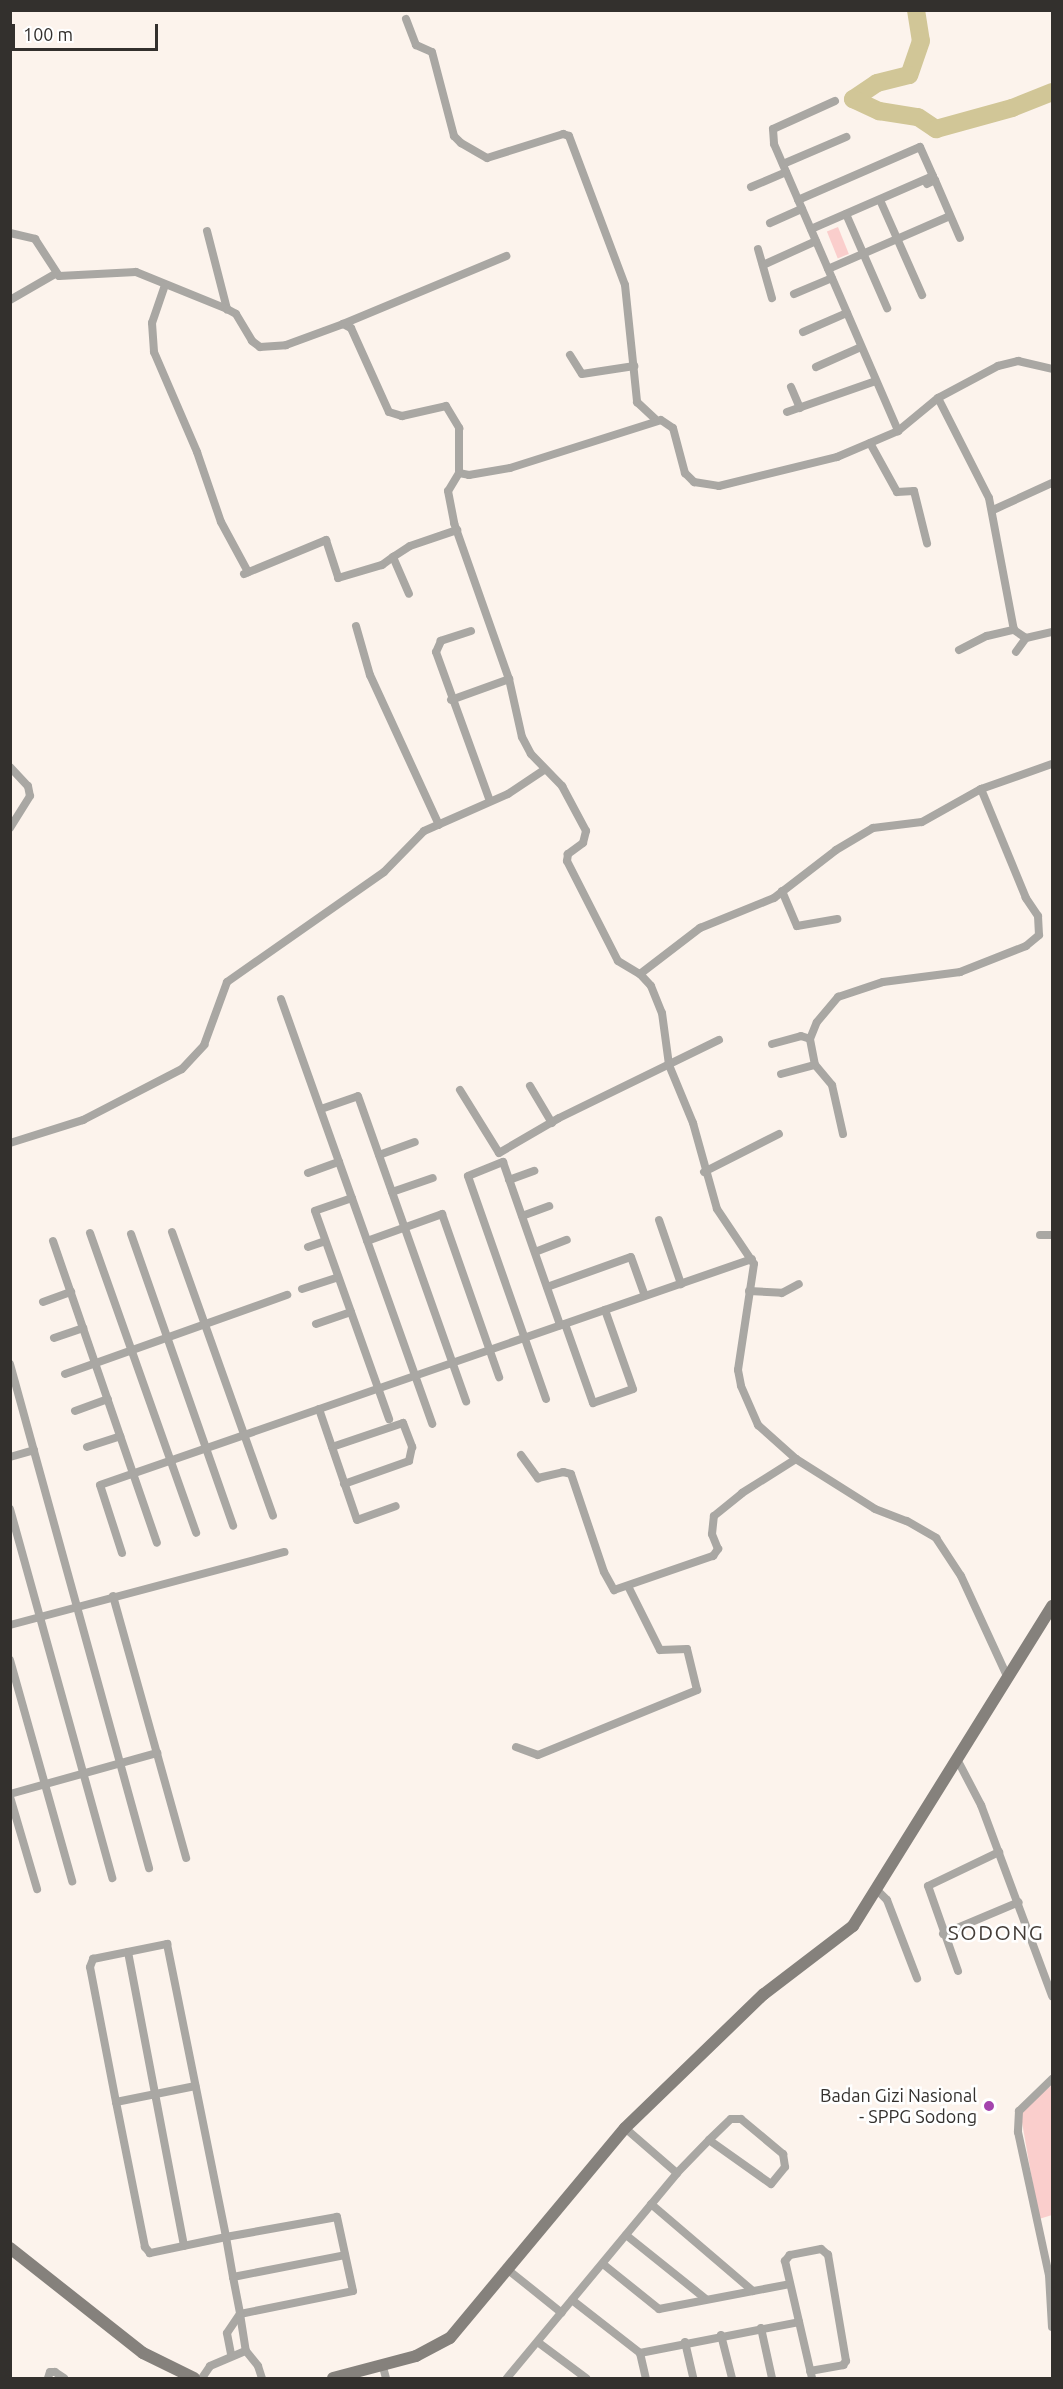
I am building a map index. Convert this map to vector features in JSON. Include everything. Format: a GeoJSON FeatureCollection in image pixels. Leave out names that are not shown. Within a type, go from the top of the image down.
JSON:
{"type":"FeatureCollection","features":[{"type":"Feature","properties":{"kind":"street"},"geometry":{"type":"LineString","coordinates":[[406,19],[416,45],[432,52],[447,114],[454,136],[461,144],[487,158],[563,134],[570,136],[625,285],[637,402],[656,420],[670,423],[685,473],[694,482],[708,486],[837,458],[898,430],[938,398],[988,371],[1018,361],[1053,369]]}},
{"type":"Feature","properties":{"kind":"street"},"geometry":{"type":"LineString","coordinates":[[835,101],[773,129],[774,144],[898,430]]}},
{"type":"Feature","properties":{"kind":"street"},"geometry":{"type":"LineString","coordinates":[[751,187],[846,137]]}},
{"type":"Feature","properties":{"kind":"street"},"geometry":{"type":"LineString","coordinates":[[798,200],[920,147],[933,176],[881,202]]}},
{"type":"Feature","properties":{"kind":"street"},"geometry":{"type":"LineString","coordinates":[[763,265],[847,216],[935,180],[960,238]]}},
{"type":"Feature","properties":{"kind":"street"},"geometry":{"type":"LineString","coordinates":[[881,202],[922,295]]}},
{"type":"Feature","properties":{"kind":"street"},"geometry":{"type":"LineString","coordinates":[[770,223],[802,209]]}},
{"type":"Feature","properties":{"kind":"street"},"geometry":{"type":"LineString","coordinates":[[847,216],[887,308]]}},
{"type":"Feature","properties":{"kind":"street"},"geometry":{"type":"LineString","coordinates":[[828,269],[950,216]]}},
{"type":"Feature","properties":{"kind":"street"},"geometry":{"type":"LineString","coordinates":[[207,231],[227,309]]}},
{"type":"Feature","properties":{"kind":"street"},"geometry":{"type":"LineString","coordinates":[[10,233],[35,238],[55,274]]}},
{"type":"Feature","properties":{"kind":"street"},"geometry":{"type":"LineString","coordinates":[[758,249],[772,298]]}},
{"type":"Feature","properties":{"kind":"street"},"geometry":{"type":"LineString","coordinates":[[10,300],[42,286],[55,274],[136,272],[227,309],[239,318],[252,341],[260,347],[286,345],[344,324],[506,256]]}},
{"type":"Feature","properties":{"kind":"street"},"geometry":{"type":"LineString","coordinates":[[794,294],[832,278]]}},
{"type":"Feature","properties":{"kind":"street"},"geometry":{"type":"LineString","coordinates":[[165,285],[152,323],[154,352],[197,452],[221,522],[245,573],[326,540],[341,580],[382,565],[410,546],[457,530]]}},
{"type":"Feature","properties":{"kind":"street"},"geometry":{"type":"LineString","coordinates":[[803,332],[847,313]]}},
{"type":"Feature","properties":{"kind":"street"},"geometry":{"type":"LineString","coordinates":[[344,324],[356,332],[389,412],[402,416],[446,406],[459,428],[459,473],[448,491],[457,530],[509,679],[526,746],[544,770],[562,786],[586,831],[584,843],[567,856],[575,880],[618,961],[640,974],[651,986],[662,1013],[669,1065],[693,1123],[704,1172],[717,1209],[752,1259],[738,1370],[741,1386],[758,1425],[796,1459],[875,1509],[907,1521],[936,1538],[961,1576],[1008,1678]]}},
{"type":"Feature","properties":{"kind":"street"},"geometry":{"type":"LineString","coordinates":[[816,366],[861,347]]}},
{"type":"Feature","properties":{"kind":"street"},"geometry":{"type":"LineString","coordinates":[[570,355],[582,374],[634,366]]}},
{"type":"Feature","properties":{"kind":"street"},"geometry":{"type":"LineString","coordinates":[[787,412],[876,381]]}},
{"type":"Feature","properties":{"kind":"street"},"geometry":{"type":"LineString","coordinates":[[791,387],[800,408]]}},
{"type":"Feature","properties":{"kind":"street"},"geometry":{"type":"LineString","coordinates":[[938,398],[993,510],[1014,630]]}},
{"type":"Feature","properties":{"kind":"street"},"geometry":{"type":"LineString","coordinates":[[459,473],[469,475],[510,468],[618,436],[656,420]]}},
{"type":"Feature","properties":{"kind":"street"},"geometry":{"type":"LineString","coordinates":[[870,443],[897,492],[915,492],[927,543]]}},
{"type":"Feature","properties":{"kind":"street"},"geometry":{"type":"LineString","coordinates":[[993,510],[1053,483]]}},
{"type":"Feature","properties":{"kind":"street"},"geometry":{"type":"LineString","coordinates":[[393,557],[409,594]]}},
{"type":"Feature","properties":{"kind":"street"},"geometry":{"type":"LineString","coordinates":[[356,626],[370,675],[440,825]]}},
{"type":"Feature","properties":{"kind":"street"},"geometry":{"type":"LineString","coordinates":[[959,650],[987,636],[1014,630],[1026,638]]}},
{"type":"Feature","properties":{"kind":"street"},"geometry":{"type":"LineString","coordinates":[[471,631],[436,646],[451,700],[490,801]]}},
{"type":"Feature","properties":{"kind":"street"},"geometry":{"type":"LineString","coordinates":[[1016,652],[1026,638],[1053,632]]}},
{"type":"Feature","properties":{"kind":"street"},"geometry":{"type":"LineString","coordinates":[[451,700],[509,679]]}},
{"type":"Feature","properties":{"kind":"street"},"geometry":{"type":"LineString","coordinates":[[640,974],[700,928],[764,903],[873,828],[922,822],[981,789],[1053,764]]}},
{"type":"Feature","properties":{"kind":"street"},"geometry":{"type":"LineString","coordinates":[[10,767],[30,792],[10,828]]}},
{"type":"Feature","properties":{"kind":"street"},"geometry":{"type":"LineString","coordinates":[[10,1143],[83,1120],[193,1061],[204,1045],[227,982],[330,913],[384,872],[424,831],[490,801],[544,770]]}},
{"type":"Feature","properties":{"kind":"street"},"geometry":{"type":"LineString","coordinates":[[843,1134],[832,1085],[815,1065],[810,1039],[818,1022],[843,994],[883,982],[960,972],[1026,946],[1039,934],[1038,916],[1026,898],[981,789]]}},
{"type":"Feature","properties":{"kind":"street"},"geometry":{"type":"LineString","coordinates":[[782,891],[798,926],[837,919]]}},
{"type":"Feature","properties":{"kind":"street"},"geometry":{"type":"LineString","coordinates":[[281,999],[432,1424]]}},
{"type":"Feature","properties":{"kind":"street"},"geometry":{"type":"LineString","coordinates":[[772,1044],[801,1036],[810,1039]]}},
{"type":"Feature","properties":{"kind":"street"},"geometry":{"type":"LineString","coordinates":[[460,1090],[499,1153],[552,1123],[718,1040]]}},
{"type":"Feature","properties":{"kind":"street"},"geometry":{"type":"LineString","coordinates":[[781,1074],[815,1065]]}},
{"type":"Feature","properties":{"kind":"street"},"geometry":{"type":"LineString","coordinates":[[530,1086],[552,1123]]}},
{"type":"Feature","properties":{"kind":"street"},"geometry":{"type":"LineString","coordinates":[[321,1109],[358,1096],[466,1401]]}},
{"type":"Feature","properties":{"kind":"street"},"geometry":{"type":"LineString","coordinates":[[704,1172],[779,1134]]}},
{"type":"Feature","properties":{"kind":"street"},"geometry":{"type":"LineString","coordinates":[[379,1155],[415,1142]]}},
{"type":"Feature","properties":{"kind":"street"},"geometry":{"type":"LineString","coordinates":[[309,1173],[339,1162]]}},
{"type":"Feature","properties":{"kind":"street"},"geometry":{"type":"LineString","coordinates":[[546,1399],[468,1176],[503,1162],[547,1287],[593,1403],[633,1389],[605,1310]]}},
{"type":"Feature","properties":{"kind":"street"},"geometry":{"type":"LineString","coordinates":[[509,1180],[534,1171]]}},
{"type":"Feature","properties":{"kind":"street"},"geometry":{"type":"LineString","coordinates":[[392,1192],[433,1178]]}},
{"type":"Feature","properties":{"kind":"street"},"geometry":{"type":"LineString","coordinates":[[352,1198],[315,1211],[389,1419]]}},
{"type":"Feature","properties":{"kind":"street"},"geometry":{"type":"LineString","coordinates":[[522,1216],[549,1206]]}},
{"type":"Feature","properties":{"kind":"street"},"geometry":{"type":"LineString","coordinates":[[367,1241],[442,1214],[499,1377]]}},
{"type":"Feature","properties":{"kind":"street"},"geometry":{"type":"LineString","coordinates":[[659,1220],[681,1284]]}},
{"type":"Feature","properties":{"kind":"street"},"geometry":{"type":"LineString","coordinates":[[172,1232],[273,1516]]}},
{"type":"Feature","properties":{"kind":"street"},"geometry":{"type":"LineString","coordinates":[[90,1233],[196,1533]]}},
{"type":"Feature","properties":{"kind":"street"},"geometry":{"type":"LineString","coordinates":[[131,1234],[233,1526]]}},
{"type":"Feature","properties":{"kind":"street"},"geometry":{"type":"LineString","coordinates":[[1040,1235],[1053,1235]]}},
{"type":"Feature","properties":{"kind":"street"},"geometry":{"type":"LineString","coordinates":[[53,1240],[157,1543]]}},
{"type":"Feature","properties":{"kind":"street"},"geometry":{"type":"LineString","coordinates":[[535,1252],[567,1240]]}},
{"type":"Feature","properties":{"kind":"street"},"geometry":{"type":"LineString","coordinates":[[308,1247],[326,1241]]}},
{"type":"Feature","properties":{"kind":"street"},"geometry":{"type":"LineString","coordinates":[[547,1287],[631,1257],[645,1296]]}},
{"type":"Feature","properties":{"kind":"street"},"geometry":{"type":"LineString","coordinates":[[122,1553],[100,1485],[752,1259]]}},
{"type":"Feature","properties":{"kind":"street"},"geometry":{"type":"LineString","coordinates":[[302,1289],[338,1277]]}},
{"type":"Feature","properties":{"kind":"street"},"geometry":{"type":"LineString","coordinates":[[749,1291],[782,1293],[799,1284]]}},
{"type":"Feature","properties":{"kind":"street"},"geometry":{"type":"LineString","coordinates":[[43,1302],[71,1292]]}},
{"type":"Feature","properties":{"kind":"street"},"geometry":{"type":"LineString","coordinates":[[65,1374],[288,1295]]}},
{"type":"Feature","properties":{"kind":"street"},"geometry":{"type":"LineString","coordinates":[[316,1324],[351,1312]]}},
{"type":"Feature","properties":{"kind":"street"},"geometry":{"type":"LineString","coordinates":[[54,1338],[83,1328]]}},
{"type":"Feature","properties":{"kind":"street"},"geometry":{"type":"LineString","coordinates":[[10,1364],[150,1868]]}},
{"type":"Feature","properties":{"kind":"street"},"geometry":{"type":"LineString","coordinates":[[75,1411],[108,1399]]}},
{"type":"Feature","properties":{"kind":"street"},"geometry":{"type":"LineString","coordinates":[[319,1409],[357,1520],[396,1506]]}},
{"type":"Feature","properties":{"kind":"street"},"geometry":{"type":"LineString","coordinates":[[332,1447],[403,1423],[412,1448],[409,1461],[344,1484]]}},
{"type":"Feature","properties":{"kind":"street"},"geometry":{"type":"LineString","coordinates":[[87,1447],[120,1436]]}},
{"type":"Feature","properties":{"kind":"street"},"geometry":{"type":"LineString","coordinates":[[10,1457],[34,1450]]}},
{"type":"Feature","properties":{"kind":"street"},"geometry":{"type":"LineString","coordinates":[[521,1455],[538,1478],[563,1472],[571,1474],[610,1587],[629,1588],[713,1556],[718,1549],[712,1534],[714,1516],[742,1493],[796,1459]]}},
{"type":"Feature","properties":{"kind":"street"},"geometry":{"type":"LineString","coordinates":[[10,1509],[112,1878]]}},
{"type":"Feature","properties":{"kind":"street"},"geometry":{"type":"LineString","coordinates":[[10,1625],[284,1552]]}},
{"type":"Feature","properties":{"kind":"street"},"geometry":{"type":"LineString","coordinates":[[516,1747],[538,1755],[697,1690],[687,1649],[660,1650],[629,1588]]}},
{"type":"Feature","properties":{"kind":"street"},"geometry":{"type":"LineString","coordinates":[[113,1596],[186,1858]]}},
{"type":"Feature","properties":{"kind":"street"},"geometry":{"type":"LineString","coordinates":[[333,2379],[384,2373],[450,2338],[625,2128],[764,1994],[853,1926],[958,1761],[1052,1606]]}},
{"type":"Feature","properties":{"kind":"street"},"geometry":{"type":"LineString","coordinates":[[10,1660],[72,1881]]}},
{"type":"Feature","properties":{"kind":"street"},"geometry":{"type":"LineString","coordinates":[[36,1889],[10,1796],[44,1784],[157,1753]]}},
{"type":"Feature","properties":{"kind":"street"},"geometry":{"type":"LineString","coordinates":[[958,1761],[971,1781],[1053,1996]]}},
{"type":"Feature","properties":{"kind":"street"},"geometry":{"type":"LineString","coordinates":[[958,1971],[943,1934],[928,1886],[999,1852]]}},
{"type":"Feature","properties":{"kind":"street"},"geometry":{"type":"LineString","coordinates":[[877,1890],[887,1900],[917,1978]]}},
{"type":"Feature","properties":{"kind":"street"},"geometry":{"type":"LineString","coordinates":[[943,1934],[1019,1902]]}},
{"type":"Feature","properties":{"kind":"street"},"geometry":{"type":"LineString","coordinates":[[231,2354],[227,2333],[240,2314],[353,2291],[337,2217],[226,2237],[150,2253],[145,2247],[116,2102],[90,1967],[93,1959],[167,1944],[226,2237],[232,2277],[240,2314],[246,2351],[258,2366],[262,2379]]}},
{"type":"Feature","properties":{"kind":"street"},"geometry":{"type":"LineString","coordinates":[[128,1952],[184,2246]]}},
{"type":"Feature","properties":{"kind":"street"},"geometry":{"type":"LineString","coordinates":[[1053,2079],[1027,2100],[1019,2111],[1018,2125],[1049,2275],[1053,2327]]}},
{"type":"Feature","properties":{"kind":"street"},"geometry":{"type":"LineString","coordinates":[[116,2102],[195,2086]]}},
{"type":"Feature","properties":{"kind":"street"},"geometry":{"type":"LineString","coordinates":[[511,2378],[677,2173],[709,2140],[736,2117],[783,2154],[785,2167],[771,2184],[709,2140]]}},
{"type":"Feature","properties":{"kind":"street"},"geometry":{"type":"LineString","coordinates":[[625,2128],[677,2173]]}},
{"type":"Feature","properties":{"kind":"street"},"geometry":{"type":"LineString","coordinates":[[651,2204],[753,2291]]}},
{"type":"Feature","properties":{"kind":"street"},"geometry":{"type":"LineString","coordinates":[[626,2235],[706,2299]]}},
{"type":"Feature","properties":{"kind":"street"},"geometry":{"type":"LineString","coordinates":[[10,2248],[143,2353],[194,2379]]}},
{"type":"Feature","properties":{"kind":"street"},"geometry":{"type":"LineString","coordinates":[[825,2251],[846,2361],[843,2366],[811,2375],[799,2322],[786,2258],[825,2251]]}},
{"type":"Feature","properties":{"kind":"street"},"geometry":{"type":"LineString","coordinates":[[232,2277],[345,2255]]}},
{"type":"Feature","properties":{"kind":"street"},"geometry":{"type":"LineString","coordinates":[[603,2264],[655,2308],[790,2284]]}},
{"type":"Feature","properties":{"kind":"street"},"geometry":{"type":"LineString","coordinates":[[507,2269],[562,2313]]}},
{"type":"Feature","properties":{"kind":"street"},"geometry":{"type":"LineString","coordinates":[[572,2300],[640,2353],[646,2379]]}},
{"type":"Feature","properties":{"kind":"street"},"geometry":{"type":"LineString","coordinates":[[640,2353],[685,2342],[799,2322]]}},
{"type":"Feature","properties":{"kind":"street"},"geometry":{"type":"LineString","coordinates":[[761,2328],[772,2379]]}},
{"type":"Feature","properties":{"kind":"street"},"geometry":{"type":"LineString","coordinates":[[721,2335],[732,2379]]}},
{"type":"Feature","properties":{"kind":"street"},"geometry":{"type":"LineString","coordinates":[[685,2342],[693,2379]]}},
{"type":"Feature","properties":{"kind":"street"},"geometry":{"type":"LineString","coordinates":[[538,2343],[586,2379]]}},
{"type":"Feature","properties":{"kind":"street"},"geometry":{"type":"LineString","coordinates":[[202,2379],[210,2366],[231,2354],[246,2351]]}},
{"type":"Feature","properties":{"kind":"street"},"geometry":{"type":"LineString","coordinates":[[48,2379],[50,2372],[64,2379]]}},
{"type":"Feature","properties":{"kind":"shaded area"},"geometry":{"type":"Polygon","coordinates":[[[838,227],[849,254],[838,258],[827,231],[838,227]]]}},
{"type":"Feature","properties":{"kind":"shaded area"},"geometry":{"type":"Polygon","coordinates":[[[1052,2085],[1052,2215],[1039,2219],[1020,2111],[1052,2085]]]}},
{"type":"Feature","properties":{"kind":"waterway"},"geometry":{"type":"LineString","coordinates":[[916,10],[921,41],[909,75],[877,83],[853,99],[879,111],[918,117],[936,129],[1012,108],[1052,92]]}},
{"type":"Feature","properties":{"kind":"place","name":"Badan Gizi Nasional - SPPG Sodong"},"geometry":{"type":"Point","coordinates":[989,2106]}},
{"type":"Feature","properties":{"kind":"district","name":"SODONG"},"geometry":{"type":"Point","coordinates":[996,1932]}}]}
